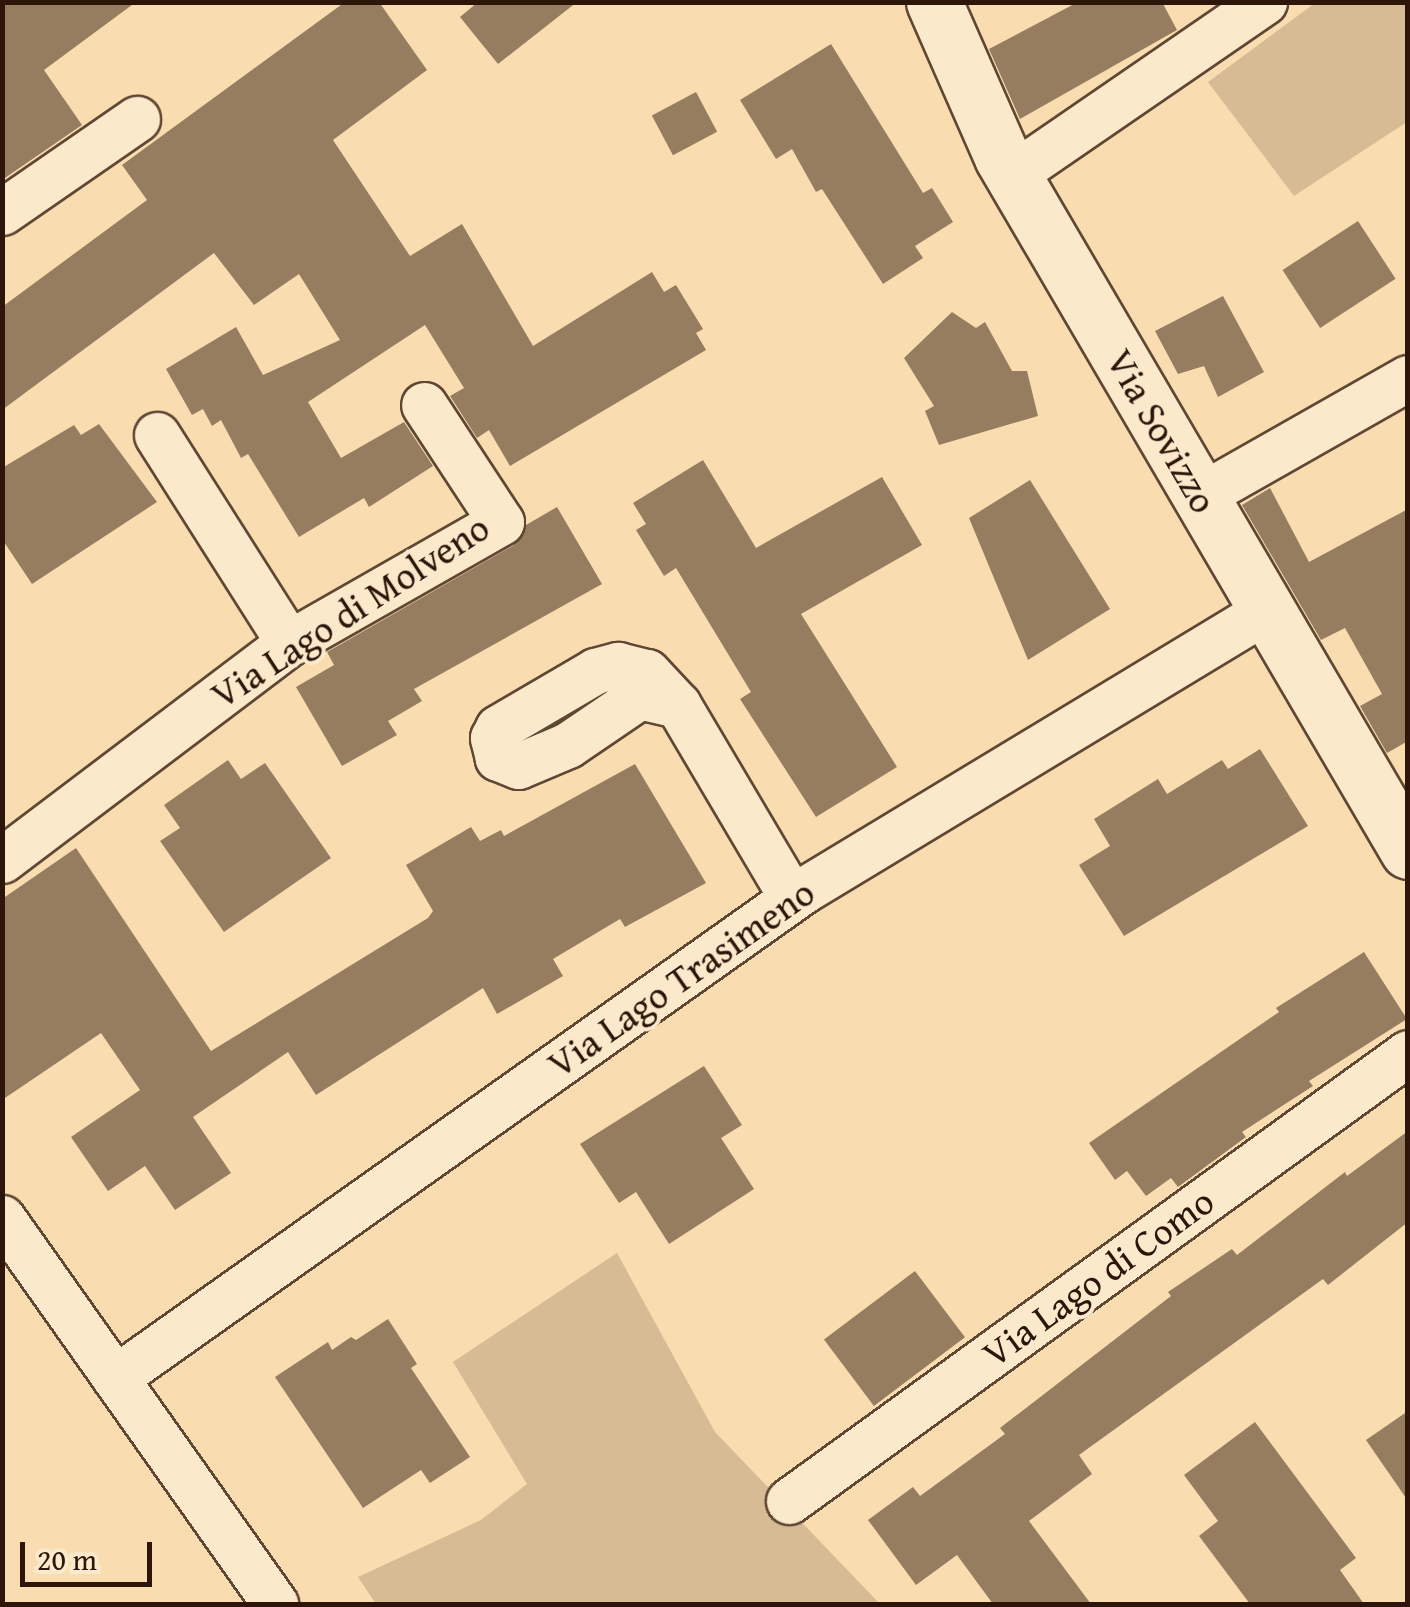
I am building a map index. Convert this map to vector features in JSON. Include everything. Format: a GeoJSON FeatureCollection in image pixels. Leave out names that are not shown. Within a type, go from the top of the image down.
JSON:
{"type":"FeatureCollection","features":[{"type":"Feature","properties":{"kind":"street","name":"Via Sovizzo"},"geometry":{"type":"LineString","coordinates":[[934,2],[1012,174],[1408,851]]}},
{"type":"Feature","properties":{"kind":"street"},"geometry":{"type":"LineString","coordinates":[[1012,174],[1264,2]]}},
{"type":"Feature","properties":{"kind":"street"},"geometry":{"type":"LineString","coordinates":[[2,212],[137,119]]}},
{"type":"Feature","properties":{"kind":"street"},"geometry":{"type":"LineString","coordinates":[[1200,496],[1408,378]]}},
{"type":"Feature","properties":{"kind":"street","name":"Via Lago di Molveno"},"geometry":{"type":"LineString","coordinates":[[2,860],[289,643],[501,522],[424,406]]}},
{"type":"Feature","properties":{"kind":"street"},"geometry":{"type":"LineString","coordinates":[[157,435],[289,643]]}},
{"type":"Feature","properties":{"kind":"street","name":"Via Lago Trasimeno"},"geometry":{"type":"LineString","coordinates":[[116,1378],[792,898],[1267,610]]}},
{"type":"Feature","properties":{"kind":"street"},"geometry":{"type":"LineString","coordinates":[[678,705],[792,898]]}},
{"type":"Feature","properties":{"kind":"street","name":"Via Lago di Como"},"geometry":{"type":"LineString","coordinates":[[790,1501],[1408,1053]]}},
{"type":"Feature","properties":{"kind":"street"},"geometry":{"type":"LineString","coordinates":[[2,1218],[275,1604]]}},
{"type":"Feature","properties":{"kind":"shaded area"},"geometry":{"type":"Polygon","coordinates":[[[1315,3],[1407,3],[1407,122],[1294,196],[1208,82],[1315,3]]]}},
{"type":"Feature","properties":{"kind":"shaded area"},"geometry":{"type":"Polygon","coordinates":[[[617,1253],[715,1432],[880,1604],[376,1604],[358,1577],[481,1520],[527,1484],[453,1362],[617,1253]]]}},
{"type":"Feature","properties":{"kind":"building"},"geometry":{"type":"Polygon","coordinates":[[[2,2],[136,2],[44,70],[82,125],[2,180],[2,2]]]}},
{"type":"Feature","properties":{"kind":"building"},"geometry":{"type":"Polygon","coordinates":[[[345,2],[379,2],[427,70],[333,140],[410,256],[462,224],[533,346],[652,272],[664,292],[676,285],[703,329],[696,333],[706,350],[510,466],[489,430],[477,438],[450,396],[464,388],[425,325],[308,402],[341,458],[404,422],[433,466],[369,507],[364,498],[299,537],[248,454],[241,458],[221,420],[212,426],[203,409],[192,415],[166,369],[236,327],[263,375],[340,340],[299,274],[254,305],[214,253],[2,410],[2,307],[147,200],[122,165],[345,2]]]}},
{"type":"Feature","properties":{"kind":"building"},"geometry":{"type":"Polygon","coordinates":[[[478,2],[577,2],[498,64],[460,17],[478,2]]]}},
{"type":"Feature","properties":{"kind":"building"},"geometry":{"type":"Polygon","coordinates":[[[1078,2],[1162,2],[1177,30],[1020,119],[989,49],[1078,2]]]}},
{"type":"Feature","properties":{"kind":"building"},"geometry":{"type":"Polygon","coordinates":[[[831,44],[923,193],[932,188],[953,222],[915,246],[923,258],[883,284],[822,189],[816,192],[792,149],[776,159],[740,100],[831,44]]]}},
{"type":"Feature","properties":{"kind":"building"},"geometry":{"type":"Polygon","coordinates":[[[696,92],[717,132],[673,155],[652,115],[696,92]]]}},
{"type":"Feature","properties":{"kind":"building"},"geometry":{"type":"Polygon","coordinates":[[[1358,221],[1396,279],[1320,328],[1283,270],[1358,221]]]}},
{"type":"Feature","properties":{"kind":"building"},"geometry":{"type":"Polygon","coordinates":[[[1223,296],[1264,372],[1218,397],[1204,366],[1178,374],[1155,331],[1223,296]]]}},
{"type":"Feature","properties":{"kind":"building"},"geometry":{"type":"Polygon","coordinates":[[[952,312],[976,328],[985,322],[1012,371],[1027,371],[1038,416],[939,445],[925,411],[934,406],[904,358],[952,312]]]}},
{"type":"Feature","properties":{"kind":"building"},"geometry":{"type":"Polygon","coordinates":[[[99,424],[157,502],[32,584],[2,539],[2,468],[74,425],[81,435],[99,424]]]}},
{"type":"Feature","properties":{"kind":"building"},"geometry":{"type":"Polygon","coordinates":[[[703,460],[756,548],[882,477],[922,545],[801,614],[897,767],[816,817],[740,699],[751,692],[676,568],[664,576],[636,530],[646,524],[633,503],[703,460]]]}},
{"type":"Feature","properties":{"kind":"building"},"geometry":{"type":"Polygon","coordinates":[[[1030,480],[1110,609],[1028,660],[969,518],[1030,480]]]}},
{"type":"Feature","properties":{"kind":"building"},"geometry":{"type":"Polygon","coordinates":[[[1270,488],[1309,562],[1408,509],[1408,741],[1387,753],[1360,706],[1382,694],[1345,628],[1321,640],[1242,505],[1270,488]]]}},
{"type":"Feature","properties":{"kind":"building"},"geometry":{"type":"Polygon","coordinates":[[[557,507],[602,584],[414,689],[422,701],[388,721],[397,735],[342,766],[296,687],[334,665],[327,652],[514,545],[526,525],[557,507]]]}},
{"type":"Feature","properties":{"kind":"building"},"geometry":{"type":"Polygon","coordinates":[[[1260,749],[1308,826],[1124,936],[1079,865],[1110,846],[1094,819],[1158,779],[1167,794],[1222,760],[1228,769],[1260,749]]]}},
{"type":"Feature","properties":{"kind":"building"},"geometry":{"type":"Polygon","coordinates":[[[228,760],[241,779],[265,763],[331,858],[224,932],[160,841],[180,828],[164,805],[228,760]]]}},
{"type":"Feature","properties":{"kind":"building"},"geometry":{"type":"Polygon","coordinates":[[[635,764],[706,883],[625,927],[620,919],[553,959],[563,976],[497,1014],[483,988],[316,1095],[288,1052],[193,1117],[231,1173],[175,1210],[145,1166],[108,1191],[71,1137],[140,1090],[101,1033],[2,1100],[2,899],[76,848],[211,1051],[428,918],[433,911],[406,865],[471,827],[480,841],[501,830],[504,836],[635,764]]]}},
{"type":"Feature","properties":{"kind":"building"},"geometry":{"type":"Polygon","coordinates":[[[1364,952],[1407,1019],[1309,1081],[1313,1086],[1242,1132],[1246,1137],[1178,1187],[1171,1178],[1146,1196],[1127,1171],[1115,1180],[1089,1143],[1279,1012],[1276,1008],[1364,952]]]}},
{"type":"Feature","properties":{"kind":"building"},"geometry":{"type":"Polygon","coordinates":[[[704,1066],[742,1125],[721,1138],[754,1189],[669,1244],[636,1192],[619,1203],[580,1144],[704,1066]]]}},
{"type":"Feature","properties":{"kind":"building"},"geometry":{"type":"Polygon","coordinates":[[[1408,1131],[1408,1222],[1328,1285],[1323,1279],[1079,1455],[1092,1474],[1029,1521],[1091,1604],[993,1604],[957,1555],[916,1585],[868,1520],[913,1487],[920,1496],[1005,1434],[1000,1428],[1171,1296],[1168,1292],[1232,1249],[1237,1255],[1345,1172],[1347,1176],[1408,1131]]]}},
{"type":"Feature","properties":{"kind":"building"},"geometry":{"type":"Polygon","coordinates":[[[915,1271],[965,1337],[874,1406],[824,1340],[915,1271]]]}},
{"type":"Feature","properties":{"kind":"building"},"geometry":{"type":"Polygon","coordinates":[[[388,1319],[417,1364],[411,1368],[470,1457],[430,1483],[421,1470],[363,1508],[275,1377],[328,1342],[332,1350],[388,1319]]]}},
{"type":"Feature","properties":{"kind":"building"},"geometry":{"type":"Polygon","coordinates":[[[1408,1411],[1408,1501],[1366,1440],[1408,1411]]]}},
{"type":"Feature","properties":{"kind":"building"},"geometry":{"type":"Polygon","coordinates":[[[1255,1422],[1356,1558],[1340,1570],[1364,1604],[1250,1604],[1199,1536],[1218,1521],[1184,1475],[1255,1422]]]}}]}
